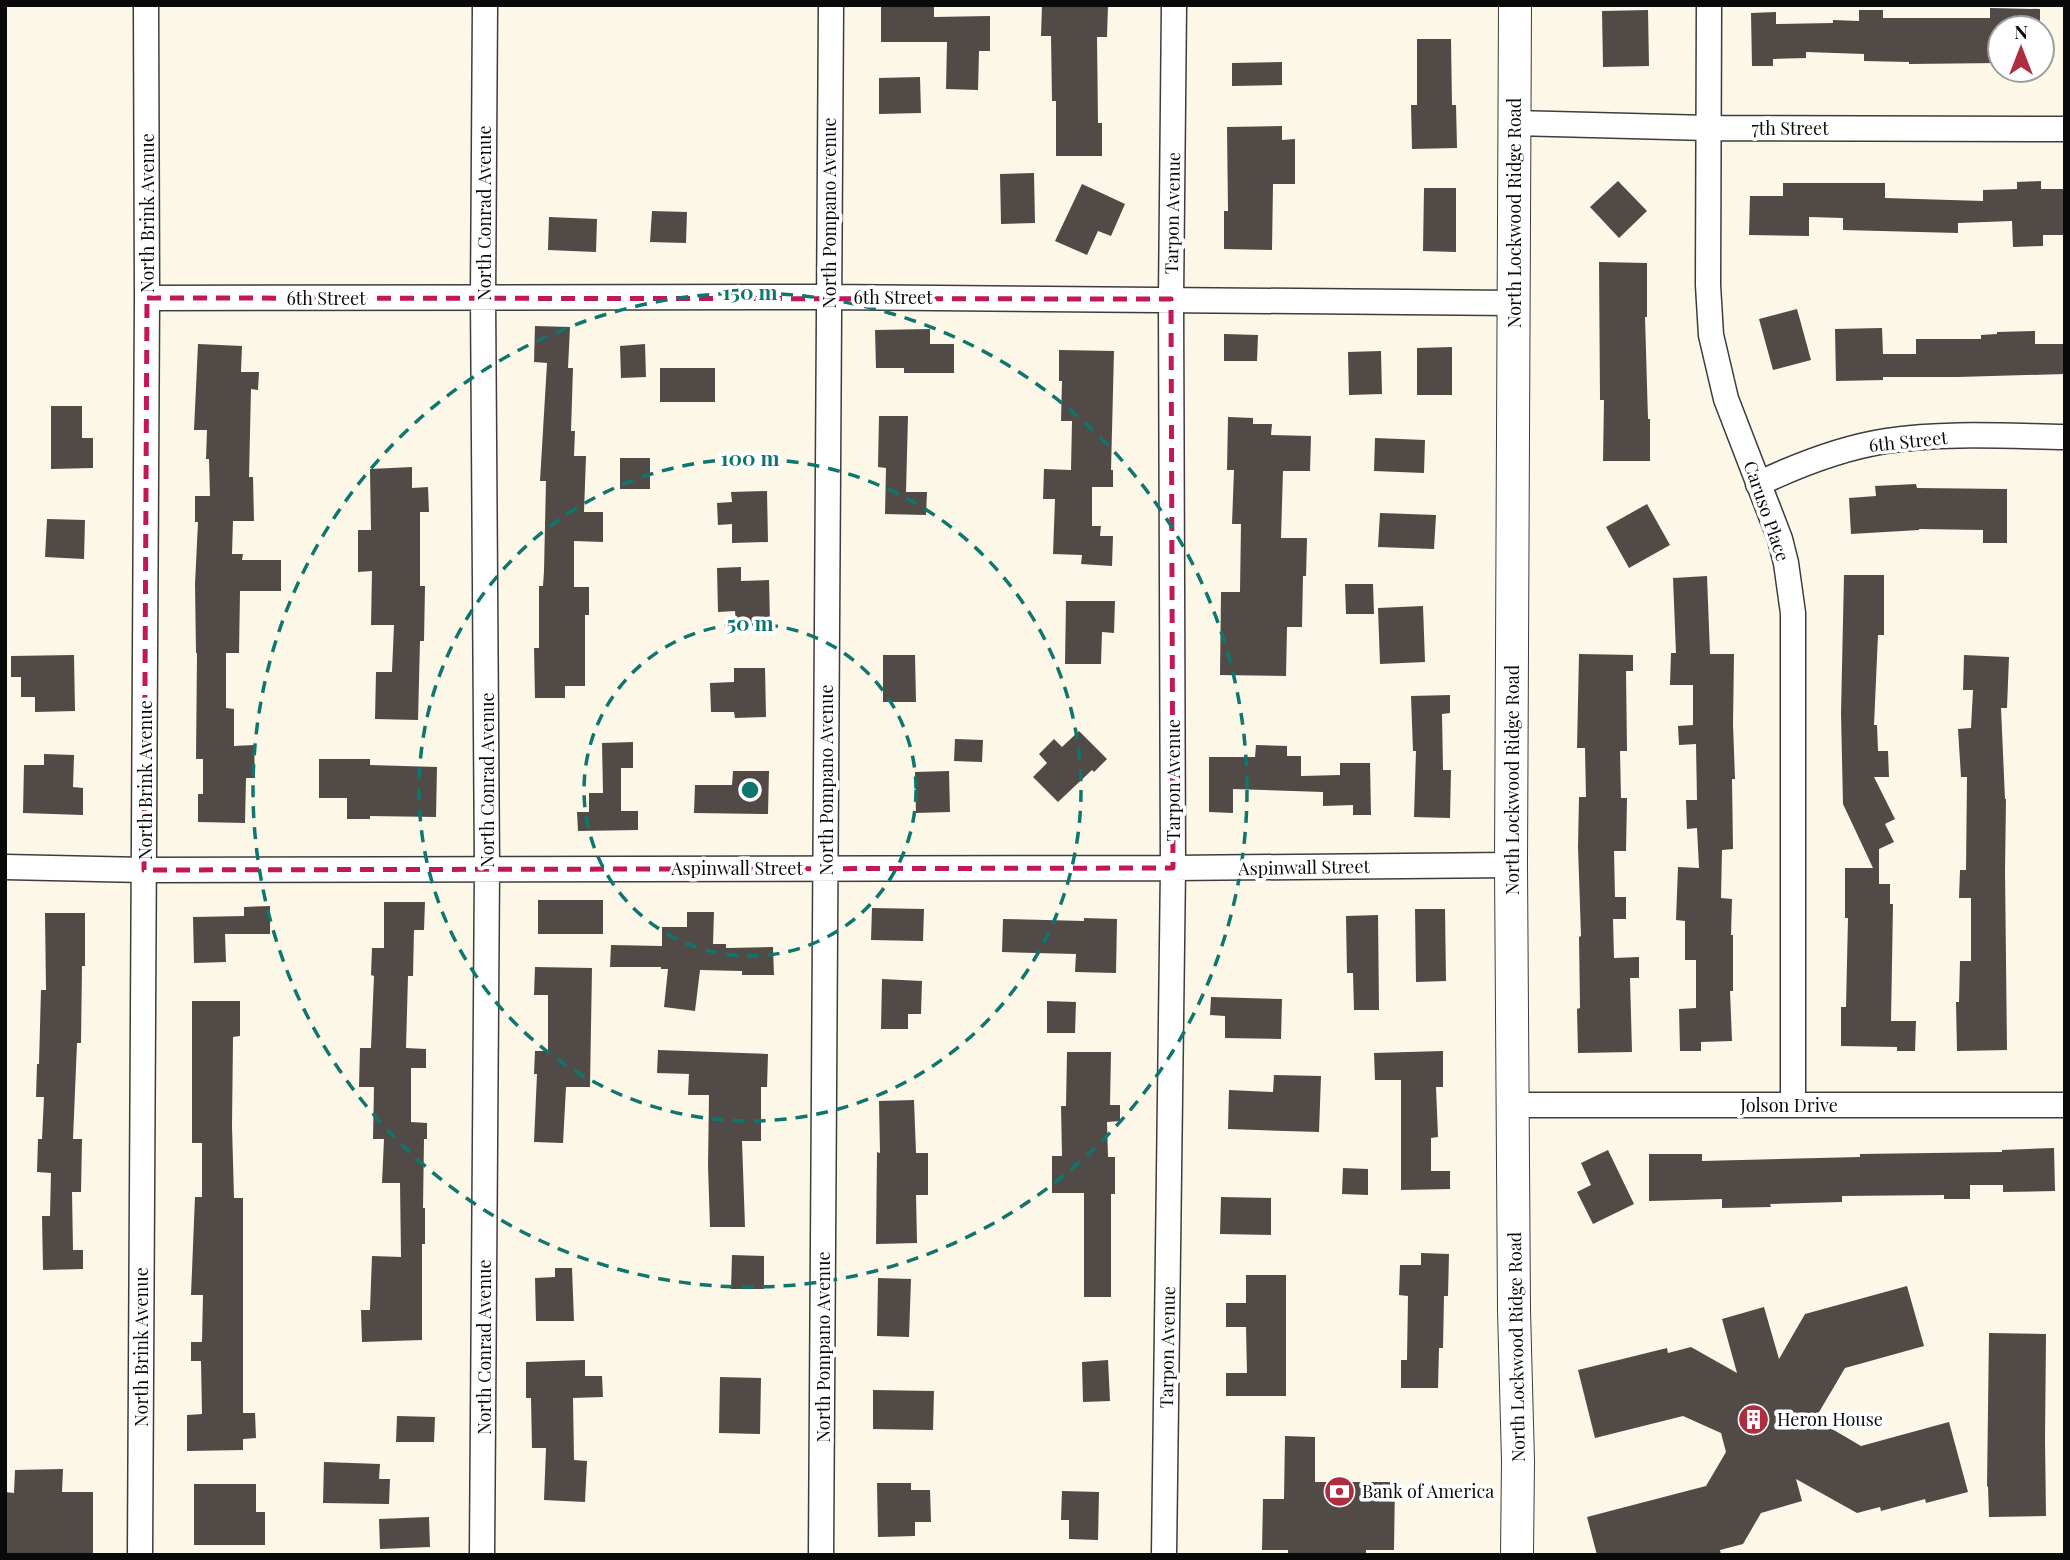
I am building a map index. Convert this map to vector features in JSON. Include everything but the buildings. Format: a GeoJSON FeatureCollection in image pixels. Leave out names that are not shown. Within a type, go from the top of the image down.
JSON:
{"type":"FeatureCollection","features":[{"type":"Feature","properties":{"kind":"street","name":"North Brink Avenue"},"geometry":{"type":"LineString","coordinates":[[140,1555],[147,299],[146,5]]}},
{"type":"Feature","properties":{"kind":"street","name":"North Conrad Avenue"},"geometry":{"type":"LineString","coordinates":[[482,1555],[487,869],[483,297],[485,5]]}},
{"type":"Feature","properties":{"kind":"street","name":"North Pompano Avenue"},"geometry":{"type":"LineString","coordinates":[[821,1555],[831,5]]}},
{"type":"Feature","properties":{"kind":"street","name":"Tarpon Avenue"},"geometry":{"type":"LineString","coordinates":[[1164,1555],[1173,868],[1171,299],[1174,5]]}},
{"type":"Feature","properties":{"kind":"street","name":"North Lockwood Ridge Road"},"geometry":{"type":"LineString","coordinates":[[1515,5],[1511,865],[1517,1555]]}},
{"type":"Feature","properties":{"kind":"street","name":"Caruso Place"},"geometry":{"type":"LineString","coordinates":[[1709,5],[1707,285],[1712,335],[1726,400],[1780,539],[1793,613],[1793,1105]]}},
{"type":"Feature","properties":{"kind":"street","name":"7th Street"},"geometry":{"type":"LineString","coordinates":[[1514,122],[1708,128],[2065,128]]}},
{"type":"Feature","properties":{"kind":"street","name":"6th Street"},"geometry":{"type":"LineString","coordinates":[[147,299],[828,297],[1513,303]]}},
{"type":"Feature","properties":{"kind":"street","name":"6th Street"},"geometry":{"type":"LineString","coordinates":[[1758,484],[1822,456],[1887,441],[1938,436],[2065,437]]}},
{"type":"Feature","properties":{"kind":"street","name":"Aspinwall Street"},"geometry":{"type":"LineString","coordinates":[[5,867],[144,870],[1511,865]]}},
{"type":"Feature","properties":{"kind":"street","name":"Jolson Drive"},"geometry":{"type":"LineString","coordinates":[[1514,1105],[2065,1105]]}},
{"type":"Feature","properties":{"kind":"highlighted area"},"geometry":{"type":"Polygon","coordinates":[[[147,298],[1171,299],[1173,868],[144,870],[147,298]]]}},
{"type":"Feature","properties":{"kind":"place","name":"Heron House"},"geometry":{"type":"Point","coordinates":[1754,1419]}},
{"type":"Feature","properties":{"kind":"place","name":"Bank of America"},"geometry":{"type":"Point","coordinates":[1339,1491]}}]}
